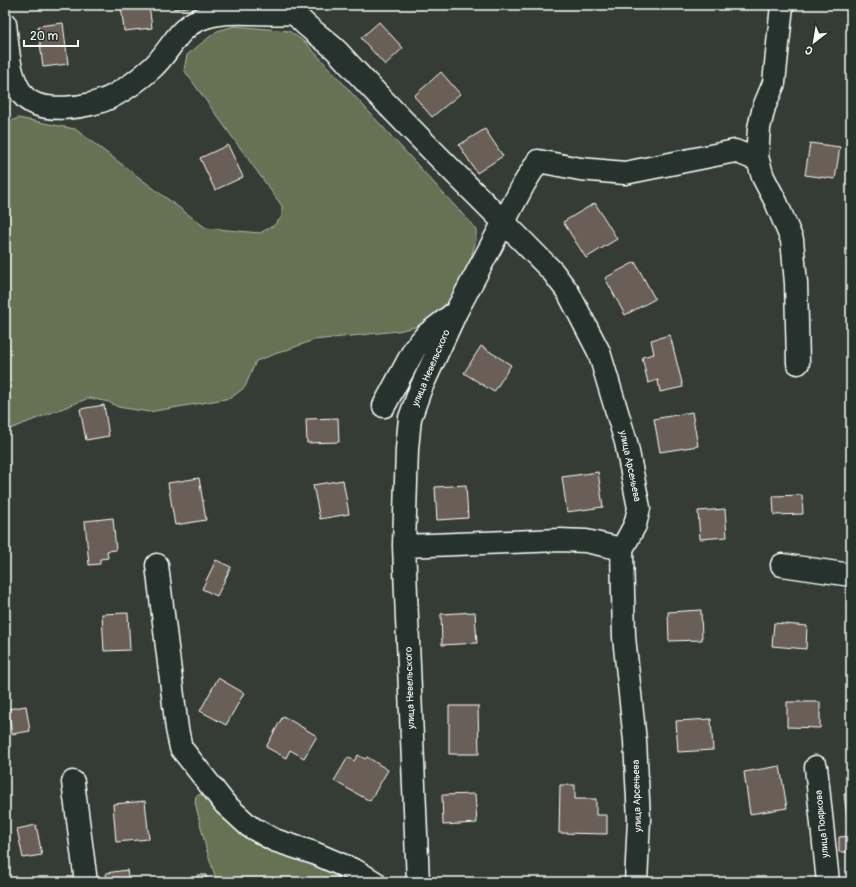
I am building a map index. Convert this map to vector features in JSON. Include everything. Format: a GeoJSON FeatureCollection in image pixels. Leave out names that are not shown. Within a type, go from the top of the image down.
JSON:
{"type":"FeatureCollection","features":[{"type":"Feature","properties":{"kind":"street"},"geometry":{"type":"LineString","coordinates":[[782,5],[774,83],[764,107],[759,128],[757,157],[763,177],[776,202],[792,240],[796,283],[798,363]]}},
{"type":"Feature","properties":{"kind":"street"},"geometry":{"type":"LineString","coordinates":[[5,24],[11,71],[22,94],[34,104],[40,106],[74,107],[86,106],[113,96],[152,68],[163,57],[187,26],[198,19],[225,14],[276,15],[292,9],[331,46],[433,152],[505,222],[524,184],[538,161],[580,169],[625,172],[735,151],[750,157],[757,157]]}},
{"type":"Feature","properties":{"kind":"street","name":"улица Невельского"},"geometry":{"type":"LineString","coordinates":[[418,882],[404,546],[407,449],[410,418],[420,390],[456,312],[505,222]]}},
{"type":"Feature","properties":{"kind":"street","name":"улица Арсеньева"},"geometry":{"type":"LineString","coordinates":[[505,222],[553,272],[568,292],[599,352],[626,442],[639,508],[635,525],[622,549],[624,637],[635,741],[639,819],[636,882]]}},
{"type":"Feature","properties":{"kind":"street"},"geometry":{"type":"LineString","coordinates":[[384,406],[415,348],[426,335],[456,312]]}},
{"type":"Feature","properties":{"kind":"street"},"geometry":{"type":"LineString","coordinates":[[404,546],[559,540],[586,541],[622,549]]}},
{"type":"Feature","properties":{"kind":"street"},"geometry":{"type":"LineString","coordinates":[[157,565],[177,730],[181,748],[225,804],[249,826],[274,840],[314,853],[352,876],[374,882]]}},
{"type":"Feature","properties":{"kind":"street"},"geometry":{"type":"LineString","coordinates":[[782,565],[851,575]]}},
{"type":"Feature","properties":{"kind":"street","name":"улица Пояркова"},"geometry":{"type":"LineString","coordinates":[[816,767],[828,882]]}},
{"type":"Feature","properties":{"kind":"street"},"geometry":{"type":"LineString","coordinates":[[73,782],[86,882]]}},
{"type":"Feature","properties":{"kind":"green space"},"geometry":{"type":"Polygon","coordinates":[[[235,26],[289,31],[306,43],[476,229],[476,240],[468,269],[451,299],[423,325],[398,331],[314,340],[256,361],[245,387],[231,398],[149,412],[118,407],[109,402],[89,398],[5,431],[5,124],[18,118],[75,129],[206,228],[260,233],[273,226],[282,217],[282,206],[184,70],[187,55],[217,31],[235,26]]]}},
{"type":"Feature","properties":{"kind":"green space"},"geometry":{"type":"Polygon","coordinates":[[[202,794],[291,856],[334,872],[341,877],[339,882],[217,882],[206,848],[195,802],[196,796],[202,794]]]}},
{"type":"Feature","properties":{"kind":"building"},"geometry":{"type":"Polygon","coordinates":[[[121,5],[149,5],[152,28],[124,31],[121,5]]]}},
{"type":"Feature","properties":{"kind":"building"},"geometry":{"type":"Polygon","coordinates":[[[174,5],[203,5],[174,9],[174,5]]]}},
{"type":"Feature","properties":{"kind":"building"},"geometry":{"type":"Polygon","coordinates":[[[379,22],[403,48],[385,65],[361,38],[379,22]]]}},
{"type":"Feature","properties":{"kind":"building"},"geometry":{"type":"Polygon","coordinates":[[[63,23],[68,64],[43,67],[38,26],[63,23]]]}},
{"type":"Feature","properties":{"kind":"building"},"geometry":{"type":"Polygon","coordinates":[[[441,72],[460,94],[432,117],[414,96],[441,72]]]}},
{"type":"Feature","properties":{"kind":"building"},"geometry":{"type":"Polygon","coordinates":[[[485,129],[503,156],[477,173],[459,145],[485,129]]]}},
{"type":"Feature","properties":{"kind":"building"},"geometry":{"type":"Polygon","coordinates":[[[810,143],[840,147],[835,179],[805,175],[810,143]]]}},
{"type":"Feature","properties":{"kind":"building"},"geometry":{"type":"Polygon","coordinates":[[[228,145],[243,177],[215,190],[200,158],[228,145]]]}},
{"type":"Feature","properties":{"kind":"building"},"geometry":{"type":"Polygon","coordinates":[[[595,203],[617,239],[586,258],[563,222],[595,203]]]}},
{"type":"Feature","properties":{"kind":"building"},"geometry":{"type":"Polygon","coordinates":[[[635,262],[655,299],[625,315],[605,278],[635,262]]]}},
{"type":"Feature","properties":{"kind":"building"},"geometry":{"type":"Polygon","coordinates":[[[670,335],[683,387],[660,392],[658,380],[648,383],[642,357],[654,354],[651,340],[670,335]]]}},
{"type":"Feature","properties":{"kind":"building"},"geometry":{"type":"Polygon","coordinates":[[[481,346],[511,365],[494,392],[464,373],[481,346]]]}},
{"type":"Feature","properties":{"kind":"building"},"geometry":{"type":"Polygon","coordinates":[[[104,405],[109,436],[86,440],[80,409],[104,405]]]}},
{"type":"Feature","properties":{"kind":"building"},"geometry":{"type":"Polygon","coordinates":[[[692,412],[698,446],[660,452],[654,419],[692,412]]]}},
{"type":"Feature","properties":{"kind":"building"},"geometry":{"type":"Polygon","coordinates":[[[338,418],[339,442],[307,443],[306,419],[338,418]]]}},
{"type":"Feature","properties":{"kind":"building"},"geometry":{"type":"Polygon","coordinates":[[[598,472],[603,507],[567,512],[562,477],[598,472]]]}},
{"type":"Feature","properties":{"kind":"building"},"geometry":{"type":"Polygon","coordinates":[[[199,478],[206,520],[175,525],[168,483],[199,478]]]}},
{"type":"Feature","properties":{"kind":"building"},"geometry":{"type":"Polygon","coordinates":[[[343,480],[349,514],[320,519],[313,485],[343,480]]]}},
{"type":"Feature","properties":{"kind":"building"},"geometry":{"type":"Polygon","coordinates":[[[466,485],[468,518],[437,520],[435,487],[466,485]]]}},
{"type":"Feature","properties":{"kind":"building"},"geometry":{"type":"Polygon","coordinates":[[[802,495],[803,514],[774,515],[773,496],[802,495]]]}},
{"type":"Feature","properties":{"kind":"building"},"geometry":{"type":"Polygon","coordinates":[[[725,509],[727,537],[700,539],[698,511],[725,509]]]}},
{"type":"Feature","properties":{"kind":"building"},"geometry":{"type":"Polygon","coordinates":[[[113,518],[116,550],[107,551],[108,558],[100,559],[100,564],[89,565],[85,521],[113,518]]]}},
{"type":"Feature","properties":{"kind":"building"},"geometry":{"type":"Polygon","coordinates":[[[216,560],[231,567],[217,596],[202,589],[216,560]]]}},
{"type":"Feature","properties":{"kind":"building"},"geometry":{"type":"Polygon","coordinates":[[[701,610],[702,640],[669,641],[668,612],[701,610]]]}},
{"type":"Feature","properties":{"kind":"building"},"geometry":{"type":"Polygon","coordinates":[[[475,612],[477,643],[442,645],[441,614],[475,612]]]}},
{"type":"Feature","properties":{"kind":"building"},"geometry":{"type":"Polygon","coordinates":[[[128,613],[130,650],[104,651],[102,614],[128,613]]]}},
{"type":"Feature","properties":{"kind":"building"},"geometry":{"type":"Polygon","coordinates":[[[774,623],[807,626],[806,649],[772,646],[774,623]]]}},
{"type":"Feature","properties":{"kind":"building"},"geometry":{"type":"Polygon","coordinates":[[[218,678],[244,693],[226,725],[200,711],[218,678]]]}},
{"type":"Feature","properties":{"kind":"building"},"geometry":{"type":"Polygon","coordinates":[[[787,702],[820,702],[820,728],[787,727],[787,702]]]}},
{"type":"Feature","properties":{"kind":"building"},"geometry":{"type":"Polygon","coordinates":[[[26,706],[30,731],[12,734],[8,709],[26,706]]]}},
{"type":"Feature","properties":{"kind":"building"},"geometry":{"type":"Polygon","coordinates":[[[449,706],[478,706],[479,754],[449,754],[449,706]]]}},
{"type":"Feature","properties":{"kind":"building"},"geometry":{"type":"Polygon","coordinates":[[[283,716],[317,736],[304,758],[290,750],[286,758],[266,747],[283,716]]]}},
{"type":"Feature","properties":{"kind":"building"},"geometry":{"type":"Polygon","coordinates":[[[711,719],[713,750],[678,752],[676,721],[711,719]]]}},
{"type":"Feature","properties":{"kind":"building"},"geometry":{"type":"Polygon","coordinates":[[[358,755],[365,759],[367,757],[388,770],[370,801],[334,781],[348,757],[354,761],[358,755]]]}},
{"type":"Feature","properties":{"kind":"building"},"geometry":{"type":"Polygon","coordinates":[[[780,766],[787,808],[750,814],[744,772],[780,766]]]}},
{"type":"Feature","properties":{"kind":"building"},"geometry":{"type":"Polygon","coordinates":[[[560,785],[575,785],[575,799],[596,799],[596,815],[607,815],[607,834],[559,833],[560,785]]]}},
{"type":"Feature","properties":{"kind":"building"},"geometry":{"type":"Polygon","coordinates":[[[475,794],[477,823],[443,825],[442,795],[475,794]]]}},
{"type":"Feature","properties":{"kind":"building"},"geometry":{"type":"Polygon","coordinates":[[[844,794],[851,794],[851,825],[848,825],[844,794]]]}},
{"type":"Feature","properties":{"kind":"building"},"geometry":{"type":"Polygon","coordinates":[[[145,801],[149,839],[116,842],[113,804],[145,801]]]}},
{"type":"Feature","properties":{"kind":"building"},"geometry":{"type":"Polygon","coordinates":[[[36,825],[42,855],[23,858],[17,829],[36,825]]]}},
{"type":"Feature","properties":{"kind":"building"},"geometry":{"type":"Polygon","coordinates":[[[851,836],[851,852],[839,852],[839,837],[851,836]]]}},
{"type":"Feature","properties":{"kind":"building"},"geometry":{"type":"Polygon","coordinates":[[[851,868],[851,882],[849,869],[851,868]]]}},
{"type":"Feature","properties":{"kind":"building"},"geometry":{"type":"Polygon","coordinates":[[[127,870],[129,882],[107,882],[106,873],[127,870]]]}},
{"type":"Feature","properties":{"kind":"building"},"geometry":{"type":"Polygon","coordinates":[[[197,875],[206,875],[207,882],[198,882],[197,875]]]}}]}
